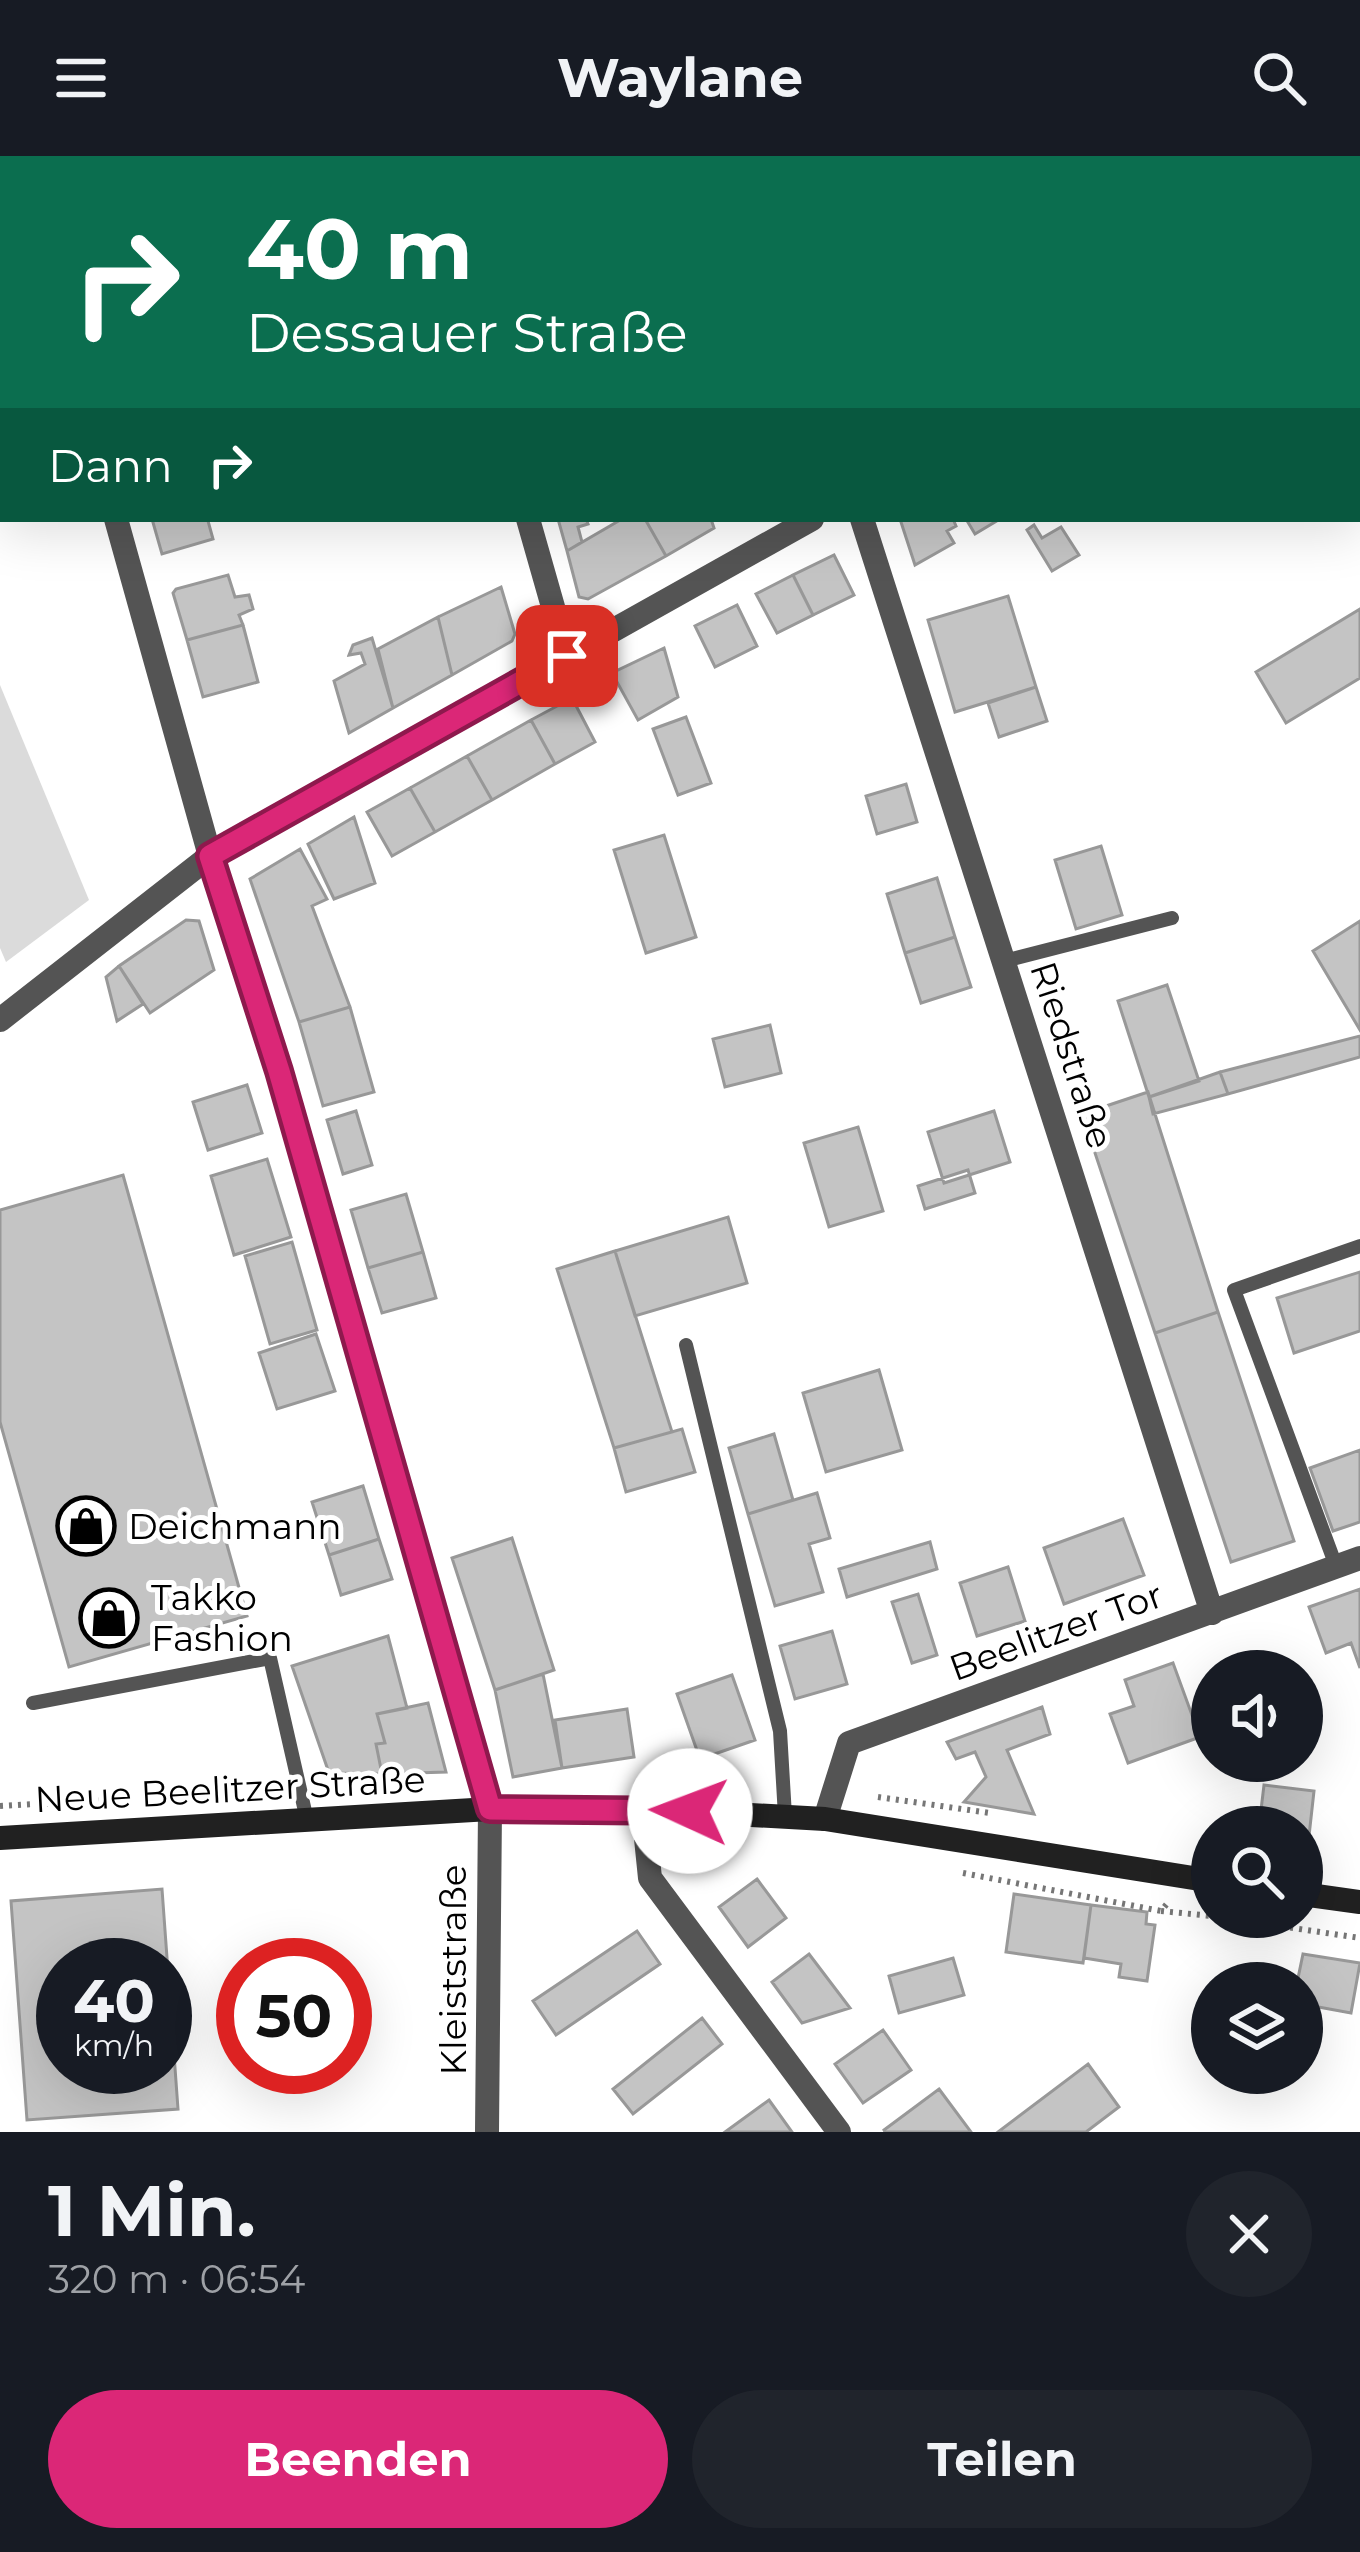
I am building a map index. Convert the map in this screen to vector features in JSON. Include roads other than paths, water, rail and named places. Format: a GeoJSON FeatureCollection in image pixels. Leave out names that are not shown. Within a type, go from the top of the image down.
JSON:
{"type":"FeatureCollection","features":[{"type":"Feature","properties":{"kind":"main road","name":"Neue Beelitzer Straße"},"geometry":{"type":"LineString","coordinates":[[0,1838],[490,1809],[643,1809],[825,1819],[1191,1877]]}},
{"type":"Feature","properties":{"kind":"main road"},"geometry":{"type":"LineString","coordinates":[[1323,1897],[1360,1902]]}},
{"type":"Feature","properties":{"kind":"street","name":"Kleiststraße"},"geometry":{"type":"LineString","coordinates":[[117,522],[490,1809],[487,2132]]}},
{"type":"Feature","properties":{"kind":"street"},"geometry":{"type":"LineString","coordinates":[[529,522],[567,656]]}},
{"type":"Feature","properties":{"kind":"street"},"geometry":{"type":"LineString","coordinates":[[0,1019],[210,856],[807,522]]}},
{"type":"Feature","properties":{"kind":"street","name":"Riedstraße"},"geometry":{"type":"LineString","coordinates":[[863,522],[1212,1613]]}},
{"type":"Feature","properties":{"kind":"street","name":"Beelitzer Tor"},"geometry":{"type":"LineString","coordinates":[[825,1819],[849,1743],[1348,1562]]}},
{"type":"Feature","properties":{"kind":"street"},"geometry":{"type":"LineString","coordinates":[[643,1809],[650,1878],[839,2132]]}},
{"type":"Feature","properties":{"kind":"lane"},"geometry":{"type":"LineString","coordinates":[[1004,961],[1172,918]]}},
{"type":"Feature","properties":{"kind":"lane"},"geometry":{"type":"LineString","coordinates":[[1348,1562],[1234,1290],[1360,1246]]}},
{"type":"Feature","properties":{"kind":"lane"},"geometry":{"type":"LineString","coordinates":[[686,1345],[781,1731],[785,1816]]}},
{"type":"Feature","properties":{"kind":"lane"},"geometry":{"type":"LineString","coordinates":[[33,1703],[271,1658],[307,1820]]}},
{"type":"Feature","properties":{"kind":"place","name":"Deichmann"},"geometry":{"type":"Point","coordinates":[86,1526]}},
{"type":"Feature","properties":{"kind":"place","name":"Takko Fashion"},"geometry":{"type":"Point","coordinates":[109,1618]}}]}
